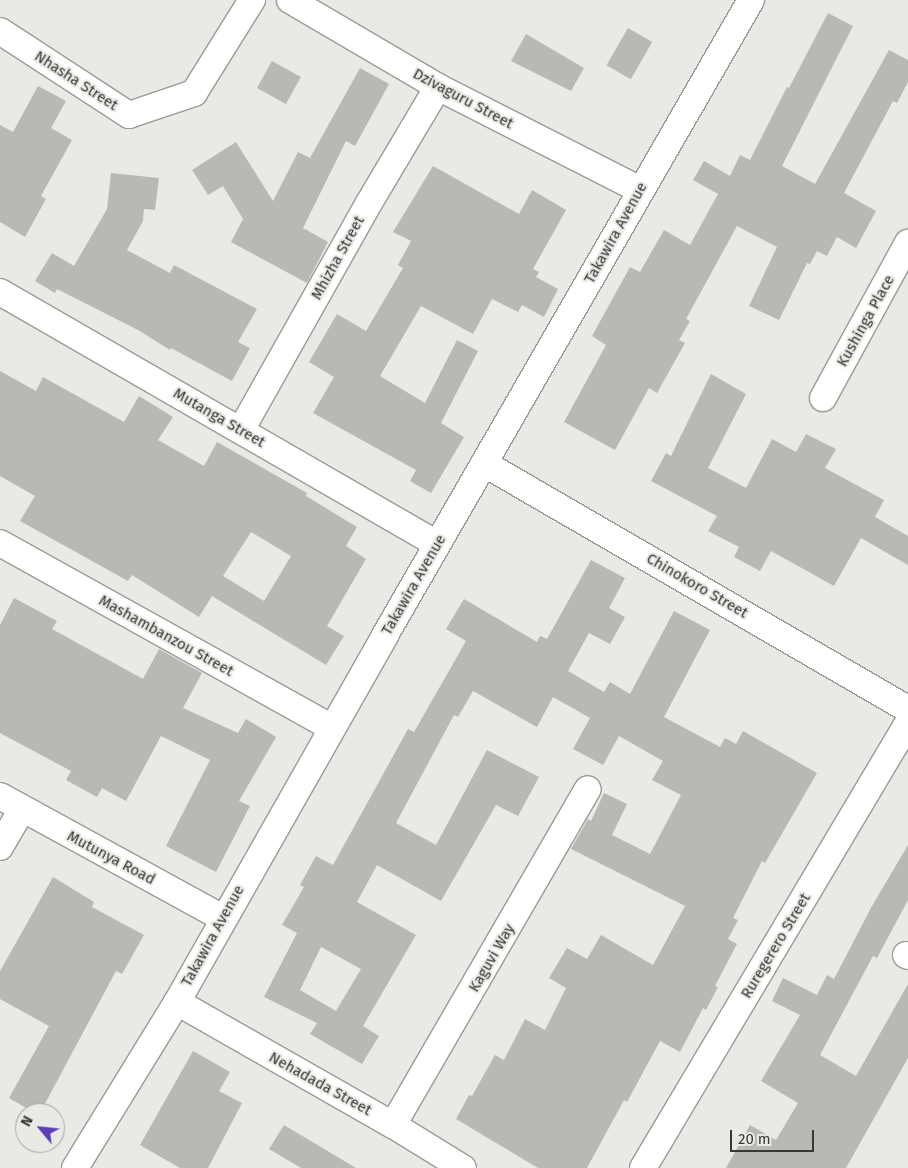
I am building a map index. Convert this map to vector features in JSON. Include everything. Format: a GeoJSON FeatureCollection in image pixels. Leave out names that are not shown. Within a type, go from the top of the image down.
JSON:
{"type":"FeatureCollection","features":[{"type":"Feature","properties":{"kind":"street","name":"Nhasha Street"},"geometry":{"type":"LineString","coordinates":[[0,31],[129,115],[194,92],[252,0]]}},
{"type":"Feature","properties":{"kind":"street","name":"Dzivaguru Street"},"geometry":{"type":"LineString","coordinates":[[290,0],[438,87],[640,190]]}},
{"type":"Feature","properties":{"kind":"street","name":"Takawira Avenue"},"geometry":{"type":"LineString","coordinates":[[75,1168],[177,1002],[223,918],[485,464],[640,190],[751,0]]}},
{"type":"Feature","properties":{"kind":"street","name":"Mhizha Street"},"geometry":{"type":"LineString","coordinates":[[241,430],[438,87]]}},
{"type":"Feature","properties":{"kind":"street","name":"Kushinga Place"},"geometry":{"type":"LineString","coordinates":[[823,398],[908,243]]}},
{"type":"Feature","properties":{"kind":"street","name":"Mutanga Street"},"geometry":{"type":"LineString","coordinates":[[0,292],[438,544]]}},
{"type":"Feature","properties":{"kind":"street","name":"Chinokoro Street"},"geometry":{"type":"LineString","coordinates":[[485,464],[908,709]]}},
{"type":"Feature","properties":{"kind":"street","name":"Mashambanzou Street"},"geometry":{"type":"LineString","coordinates":[[0,542],[332,728]]}},
{"type":"Feature","properties":{"kind":"street","name":"Ruregerero Street"},"geometry":{"type":"LineString","coordinates":[[643,1168],[908,722]]}},
{"type":"Feature","properties":{"kind":"street","name":"Kaguvi Way"},"geometry":{"type":"LineString","coordinates":[[393,1125],[588,789]]}},
{"type":"Feature","properties":{"kind":"street","name":"Mutunya Road"},"geometry":{"type":"LineString","coordinates":[[11,803],[223,918]]}},
{"type":"Feature","properties":{"kind":"street"},"geometry":{"type":"LineString","coordinates":[[0,847],[11,803]]}},
{"type":"Feature","properties":{"kind":"street","name":"Nehadada Street"},"geometry":{"type":"LineString","coordinates":[[177,1002],[393,1125],[463,1168]]}},
{"type":"Feature","properties":{"kind":"building"},"geometry":{"type":"Polygon","coordinates":[[[828,13],[853,26],[782,166],[815,184],[889,50],[908,60],[908,82],[897,103],[893,101],[844,193],[876,211],[856,248],[837,237],[827,256],[817,251],[810,264],[807,263],[779,320],[749,306],[777,247],[737,226],[686,319],[690,321],[679,340],[685,343],[657,393],[649,388],[615,450],[564,422],[606,345],[592,336],[630,267],[640,272],[664,230],[690,245],[718,194],[693,180],[704,161],[730,176],[740,155],[750,160],[787,87],[789,88],[828,13]]]}},
{"type":"Feature","properties":{"kind":"building"},"geometry":{"type":"Polygon","coordinates":[[[628,28],[652,42],[631,79],[606,65],[628,28]]]}},
{"type":"Feature","properties":{"kind":"building"},"geometry":{"type":"Polygon","coordinates":[[[526,34],[584,68],[571,91],[511,61],[526,34]]]}},
{"type":"Feature","properties":{"kind":"building"},"geometry":{"type":"Polygon","coordinates":[[[272,61],[301,77],[286,104],[257,88],[272,61]]]}},
{"type":"Feature","properties":{"kind":"building"},"geometry":{"type":"Polygon","coordinates":[[[360,68],[389,84],[355,146],[346,141],[303,228],[328,242],[307,283],[231,242],[243,219],[223,186],[208,195],[192,170],[236,142],[273,201],[298,152],[310,158],[360,68]]]}},
{"type":"Feature","properties":{"kind":"building"},"geometry":{"type":"Polygon","coordinates":[[[38,86],[66,101],[51,128],[72,140],[41,196],[46,199],[25,237],[0,222],[0,125],[13,132],[38,86]]]}},
{"type":"Feature","properties":{"kind":"building"},"geometry":{"type":"Polygon","coordinates":[[[433,166],[519,214],[532,190],[566,210],[533,269],[539,272],[536,277],[558,289],[544,317],[522,305],[518,312],[492,299],[473,334],[421,306],[380,376],[425,403],[457,340],[478,351],[441,423],[464,437],[431,493],[410,481],[416,470],[313,413],[334,377],[309,362],[337,314],[366,331],[403,268],[398,265],[411,241],[393,232],[433,166]]]}},
{"type":"Feature","properties":{"kind":"building"},"geometry":{"type":"Polygon","coordinates":[[[111,173],[159,178],[155,210],[144,209],[143,221],[127,250],[170,273],[174,265],[257,309],[238,342],[250,348],[232,381],[171,348],[170,350],[138,330],[57,289],[55,293],[35,281],[52,253],[74,266],[107,209],[111,173]]]}},
{"type":"Feature","properties":{"kind":"building"},"geometry":{"type":"Polygon","coordinates":[[[0,371],[36,391],[43,377],[124,422],[139,396],[173,417],[158,440],[204,466],[217,442],[307,493],[306,496],[357,527],[346,546],[366,559],[327,626],[344,636],[326,665],[212,596],[199,617],[132,575],[128,581],[20,521],[35,496],[0,476],[0,371]],[[251,532],[223,576],[264,601],[291,556],[251,532]]]}},
{"type":"Feature","properties":{"kind":"building"},"geometry":{"type":"Polygon","coordinates":[[[711,374],[746,394],[708,468],[746,488],[772,439],[796,452],[806,434],[836,449],[825,468],[884,500],[875,517],[908,536],[908,565],[861,538],[834,586],[771,551],[760,571],[734,557],[739,547],[708,531],[717,516],[651,481],[666,453],[671,456],[711,374]]]}},
{"type":"Feature","properties":{"kind":"building"},"geometry":{"type":"Polygon","coordinates":[[[591,560],[625,578],[609,608],[625,617],[610,644],[589,633],[568,671],[604,692],[610,682],[630,694],[674,611],[710,630],[664,717],[720,747],[725,738],[736,744],[743,731],[817,773],[765,863],[762,861],[733,918],[738,920],[728,939],[737,944],[715,986],[718,987],[706,1010],[703,1008],[680,1052],[660,1041],[627,1102],[624,1100],[587,1168],[538,1168],[456,1119],[469,1095],[472,1096],[495,1055],[504,1060],[525,1019],[545,1030],[566,988],[549,978],[567,948],[587,959],[601,935],[653,965],[685,906],[571,849],[588,819],[591,821],[604,793],[627,804],[612,835],[650,854],[681,795],[652,780],[663,761],[619,736],[603,765],[573,749],[590,718],[553,697],[537,727],[473,691],[458,717],[454,715],[396,823],[436,845],[487,750],[539,777],[518,816],[496,805],[441,901],[377,865],[357,902],[416,935],[363,1026],[379,1036],[362,1064],[310,1034],[317,1023],[264,997],[297,933],[282,925],[304,887],[300,885],[316,856],[333,865],[408,729],[414,732],[466,641],[446,629],[464,599],[537,642],[540,636],[547,639],[591,560]],[[321,947],[300,990],[336,1011],[361,969],[321,947]]]}},
{"type":"Feature","properties":{"kind":"building"},"geometry":{"type":"Polygon","coordinates":[[[14,598],[57,621],[52,629],[143,679],[159,649],[202,673],[183,708],[238,733],[246,719],[276,737],[239,801],[250,806],[216,872],[166,846],[210,760],[161,736],[126,801],[102,788],[97,797],[66,780],[71,771],[0,733],[0,625],[14,598]]]}},
{"type":"Feature","properties":{"kind":"building"},"geometry":{"type":"Polygon","coordinates":[[[908,845],[908,900],[877,958],[873,956],[820,1055],[856,1076],[908,984],[908,1058],[846,1168],[726,1168],[750,1125],[776,1140],[798,1103],[761,1081],[800,1015],[772,1001],[783,978],[817,995],[827,975],[834,979],[872,906],[908,845]]]}},
{"type":"Feature","properties":{"kind":"building"},"geometry":{"type":"Polygon","coordinates":[[[53,877],[94,902],[92,907],[144,935],[122,974],[116,971],[45,1103],[18,1103],[9,1098],[49,1026],[0,999],[0,971],[53,877]]]}},
{"type":"Feature","properties":{"kind":"building"},"geometry":{"type":"Polygon","coordinates":[[[193,1051],[230,1072],[219,1091],[242,1103],[208,1168],[180,1168],[140,1145],[193,1051]]]}},
{"type":"Feature","properties":{"kind":"building"},"geometry":{"type":"Polygon","coordinates":[[[284,1125],[356,1168],[301,1168],[269,1149],[284,1125]]]}}]}
